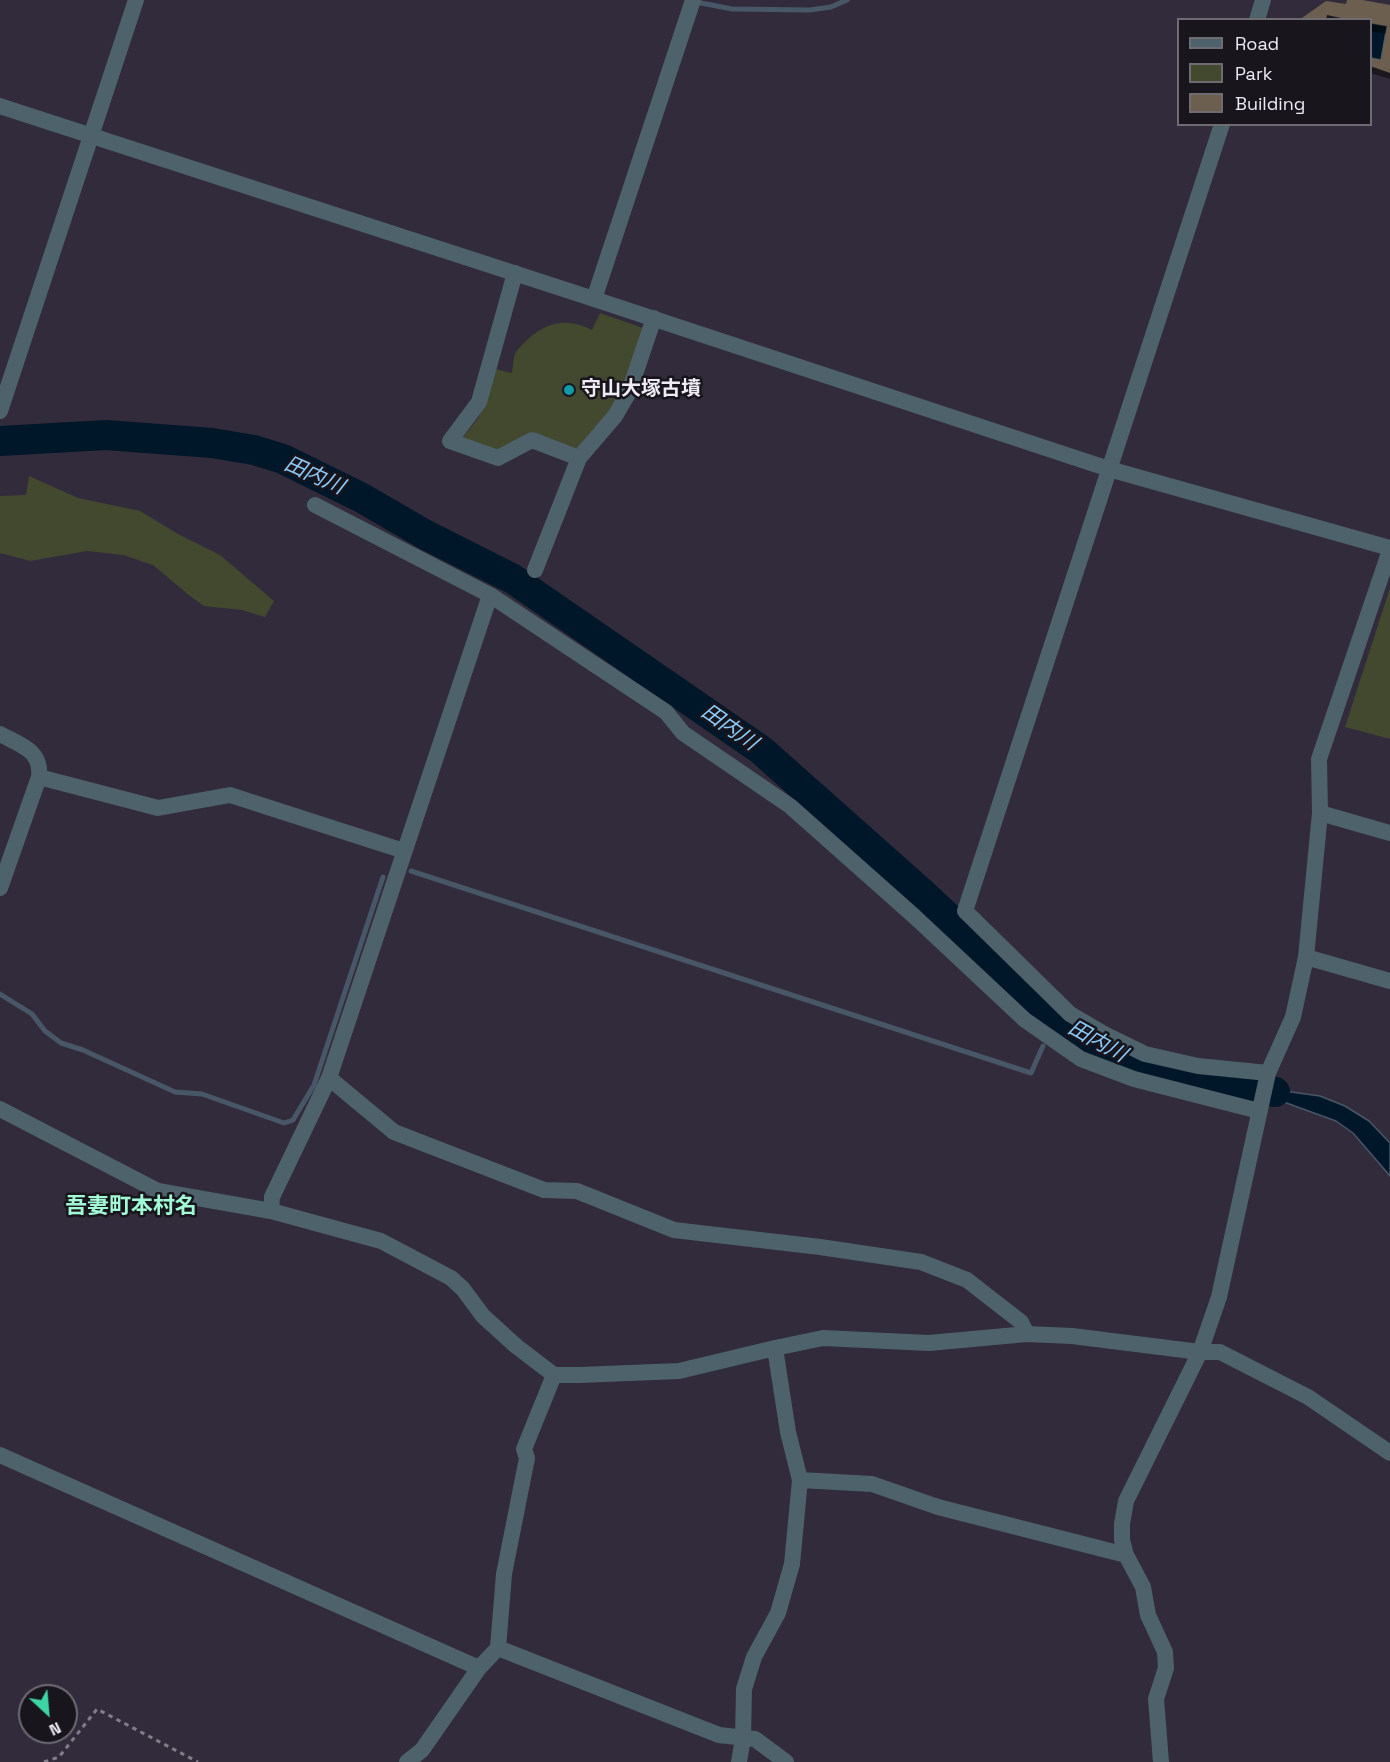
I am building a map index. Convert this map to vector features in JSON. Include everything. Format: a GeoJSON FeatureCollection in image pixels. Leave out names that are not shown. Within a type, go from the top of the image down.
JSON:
{"type":"FeatureCollection","features":[{"type":"Feature","properties":{"kind":"street"},"geometry":{"type":"LineString","coordinates":[[0,411],[136,0]]}},
{"type":"Feature","properties":{"kind":"street"},"geometry":{"type":"LineString","coordinates":[[1258,18],[1263,0]]}},
{"type":"Feature","properties":{"kind":"street"},"geometry":{"type":"LineString","coordinates":[[594,299],[692,2]]}},
{"type":"Feature","properties":{"kind":"street"},"geometry":{"type":"LineString","coordinates":[[0,106],[654,318],[1109,469],[1390,549],[1319,759],[1320,813],[1306,957],[1293,1017],[1268,1076],[1260,1107],[1219,1297],[1200,1352],[1126,1501],[1122,1540],[1126,1555],[1143,1587],[1148,1615],[1166,1652],[1166,1668],[1156,1699],[1161,1762]]}},
{"type":"Feature","properties":{"kind":"street"},"geometry":{"type":"LineString","coordinates":[[1221,126],[965,911],[1070,1014],[1104,1034],[1145,1054],[1198,1066],[1268,1076]]}},
{"type":"Feature","properties":{"kind":"street"},"geometry":{"type":"LineString","coordinates":[[515,273],[479,402],[450,441],[498,458],[532,440],[579,458]]}},
{"type":"Feature","properties":{"kind":"street"},"geometry":{"type":"LineString","coordinates":[[535,570],[579,458],[615,416],[629,392],[654,318]]}},
{"type":"Feature","properties":{"kind":"street"},"geometry":{"type":"LineString","coordinates":[[315,505],[490,595],[666,712],[683,733],[790,806],[914,916],[1025,1020],[1081,1059],[1134,1079],[1260,1107]]}},
{"type":"Feature","properties":{"kind":"street"},"geometry":{"type":"LineString","coordinates":[[271,1211],[272,1197],[329,1078],[490,595]]}},
{"type":"Feature","properties":{"kind":"street"},"geometry":{"type":"LineString","coordinates":[[0,734],[33,753],[40,768],[39,777],[0,888]]}},
{"type":"Feature","properties":{"kind":"street"},"geometry":{"type":"LineString","coordinates":[[39,777],[158,808],[230,795],[404,851]]}},
{"type":"Feature","properties":{"kind":"street"},"geometry":{"type":"LineString","coordinates":[[1320,813],[1390,833]]}},
{"type":"Feature","properties":{"kind":"street"},"geometry":{"type":"LineString","coordinates":[[1306,957],[1390,981]]}},
{"type":"Feature","properties":{"kind":"street"},"geometry":{"type":"LineString","coordinates":[[329,1078],[393,1132],[544,1190],[577,1191],[674,1230],[820,1247],[921,1262],[967,1280],[1022,1322],[1027,1334]]}},
{"type":"Feature","properties":{"kind":"street"},"geometry":{"type":"LineString","coordinates":[[0,1109],[158,1191],[271,1211],[381,1241],[451,1278],[463,1289],[483,1316],[516,1346],[555,1375],[679,1371],[823,1338],[929,1343],[1027,1334],[1072,1336],[1200,1352],[1220,1352],[1308,1397],[1390,1453]]}},
{"type":"Feature","properties":{"kind":"street"},"geometry":{"type":"LineString","coordinates":[[739,1762],[743,1738],[744,1689],[754,1657],[778,1613],[792,1564],[800,1480],[788,1432],[775,1348]]}},
{"type":"Feature","properties":{"kind":"street"},"geometry":{"type":"LineString","coordinates":[[407,1762],[422,1750],[478,1668],[498,1648],[504,1574],[527,1458],[525,1449],[555,1375]]}},
{"type":"Feature","properties":{"kind":"street"},"geometry":{"type":"LineString","coordinates":[[0,1455],[478,1668]]}},
{"type":"Feature","properties":{"kind":"street"},"geometry":{"type":"LineString","coordinates":[[800,1480],[873,1484],[938,1507],[1126,1555]]}},
{"type":"Feature","properties":{"kind":"street"},"geometry":{"type":"LineString","coordinates":[[498,1648],[719,1735],[755,1739],[786,1762]]}},
{"type":"Feature","properties":{"kind":"path"},"geometry":{"type":"LineString","coordinates":[[44,1762],[59,1757],[97,1709],[198,1762]]}},
{"type":"Feature","properties":{"kind":"green space"},"geometry":{"type":"Polygon","coordinates":[[[600,313],[643,328],[625,388],[611,415],[577,453],[531,436],[497,453],[462,439],[479,417],[495,369],[512,373],[517,350],[542,329],[558,323],[566,323],[592,330],[600,313]]]}},
{"type":"Feature","properties":{"kind":"green space"},"geometry":{"type":"Polygon","coordinates":[[[29,476],[78,498],[140,511],[178,534],[220,555],[274,601],[265,617],[242,610],[204,606],[153,565],[123,555],[87,551],[30,561],[0,553],[0,496],[26,495],[29,476]]]}},
{"type":"Feature","properties":{"kind":"green space"},"geometry":{"type":"Polygon","coordinates":[[[1390,588],[1390,739],[1345,727],[1390,588]]]}},
{"type":"Feature","properties":{"kind":"water"},"geometry":{"type":"Polygon","coordinates":[[[1372,23],[1387,26],[1381,60],[1372,58],[1372,23]]]}},
{"type":"Feature","properties":{"kind":"water"},"geometry":{"type":"Polygon","coordinates":[[[1234,1084],[1320,1096],[1345,1106],[1369,1121],[1390,1143],[1390,1176],[1353,1133],[1336,1121],[1234,1084]]]}},
{"type":"Feature","properties":{"kind":"building"},"geometry":{"type":"Polygon","coordinates":[[[1347,0],[1363,0],[1390,5],[1390,73],[1372,67],[1372,58],[1381,60],[1387,26],[1372,23],[1372,18],[1341,18],[1327,15],[1326,18],[1302,18],[1326,1],[1346,4],[1347,0]]]}},
{"type":"Feature","properties":{"kind":"waterway"},"geometry":{"type":"LineString","coordinates":[[696,2],[732,9],[810,10],[831,7],[847,0]]}},
{"type":"Feature","properties":{"kind":"waterway","name":"田内川"},"geometry":{"type":"LineString","coordinates":[[0,441],[106,435],[212,443],[254,450],[283,459],[362,498],[424,534],[513,579],[761,750],[922,893],[1056,1019],[1083,1036],[1143,1066],[1275,1092]]}},
{"type":"Feature","properties":{"kind":"waterway"},"geometry":{"type":"LineString","coordinates":[[411,871],[1031,1073],[1043,1046]]}},
{"type":"Feature","properties":{"kind":"waterway"},"geometry":{"type":"LineString","coordinates":[[0,994],[32,1014],[45,1031],[61,1043],[83,1050],[175,1092],[202,1094],[284,1123],[293,1120],[314,1085],[383,877]]}},
{"type":"Feature","properties":{"kind":"waterway"},"geometry":{"type":"LineString","coordinates":[[1051,1030],[1056,1019]]}},
{"type":"Feature","properties":{"kind":"place","name":"守山大塚古墳"},"geometry":{"type":"Point","coordinates":[569,390]}},
{"type":"Feature","properties":{"kind":"district","name":"吾妻町本村名"},"geometry":{"type":"Point","coordinates":[131,1207]}}]}
